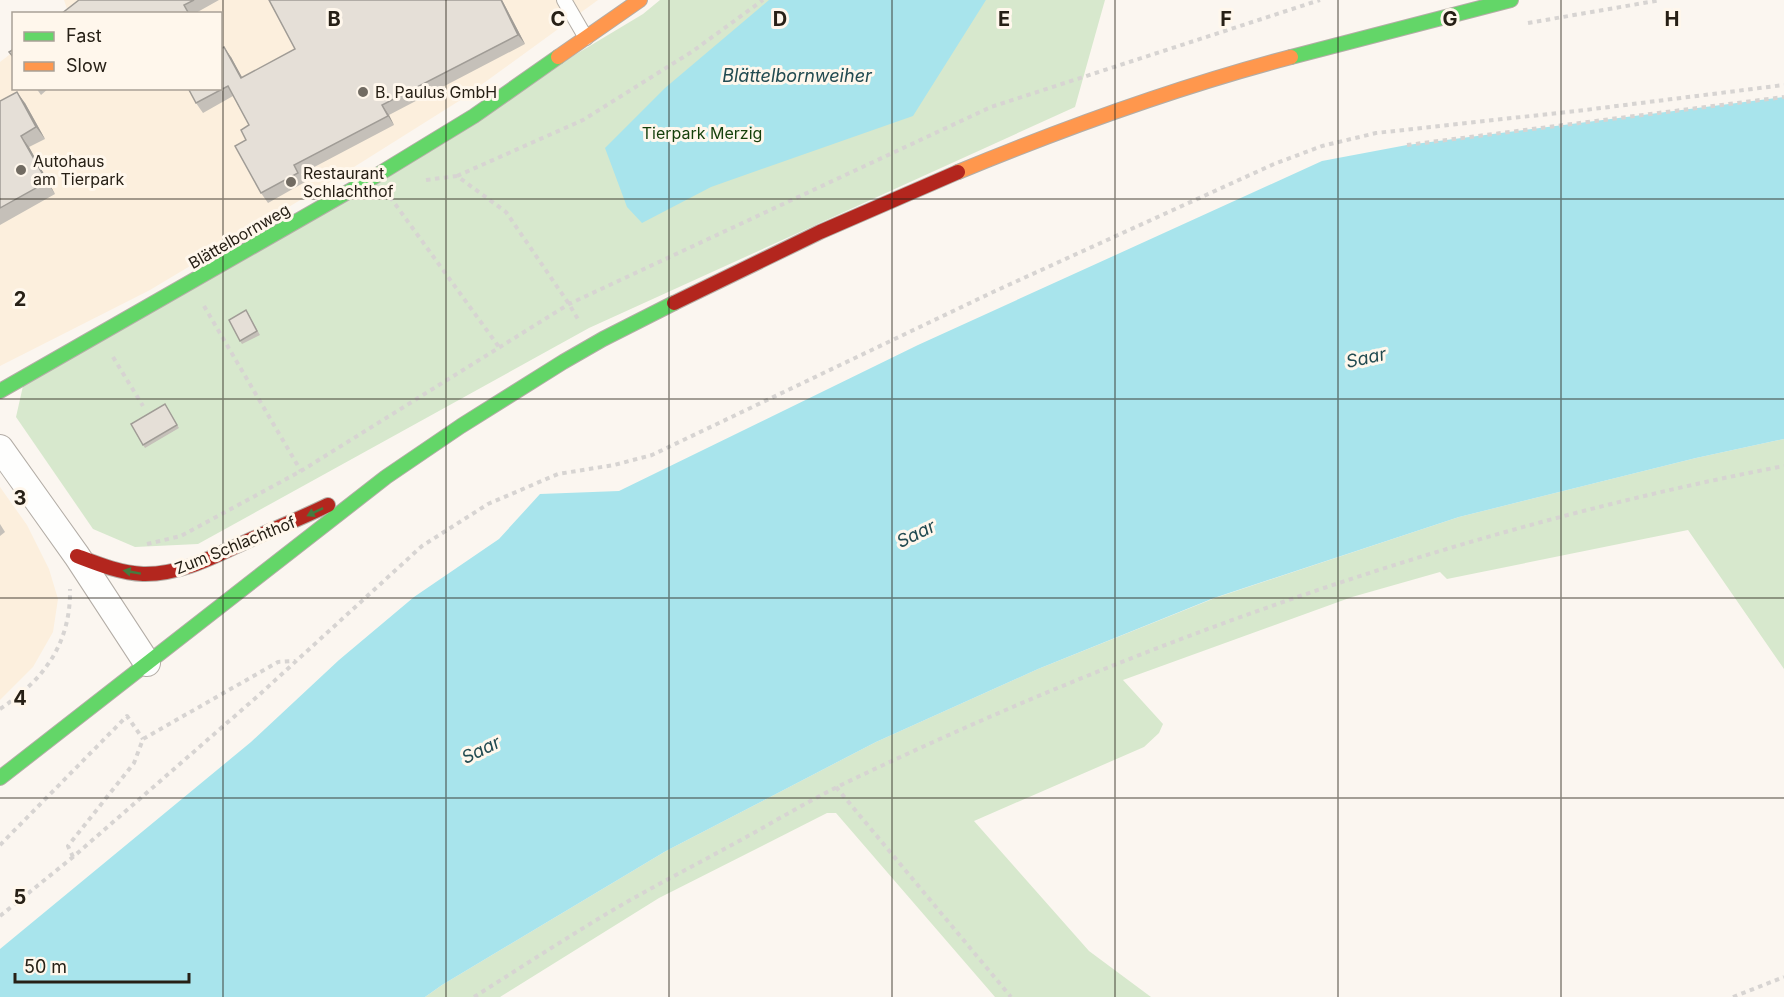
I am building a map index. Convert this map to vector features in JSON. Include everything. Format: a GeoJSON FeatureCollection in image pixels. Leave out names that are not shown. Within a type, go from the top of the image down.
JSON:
{"type":"FeatureCollection","features":[{"type":"Feature","properties":{"kind":"main road","name":"Blättelbornweg"},"geometry":{"type":"LineString","coordinates":[[0,391],[374,177],[474,116],[640,0]]}},
{"type":"Feature","properties":{"kind":"main road"},"geometry":{"type":"LineString","coordinates":[[0,778],[386,477],[453,430],[593,345],[766,257],[872,208],[1088,122],[1179,89],[1511,0]]}},
{"type":"Feature","properties":{"kind":"main road","name":"Zum Schlachthof"},"geometry":{"type":"LineString","coordinates":[[77,556],[108,567],[132,572],[161,573],[222,553],[294,522],[386,477]]}},
{"type":"Feature","properties":{"kind":"street"},"geometry":{"type":"LineString","coordinates":[[0,448],[77,556],[147,663]]}},
{"type":"Feature","properties":{"kind":"lane"},"geometry":{"type":"LineString","coordinates":[[564,0],[586,38]]}},
{"type":"Feature","properties":{"kind":"path"},"geometry":{"type":"LineString","coordinates":[[423,180],[457,177],[583,120],[693,51],[763,0]]}},
{"type":"Feature","properties":{"kind":"path"},"geometry":{"type":"LineString","coordinates":[[1525,23],[1661,0]]}},
{"type":"Feature","properties":{"kind":"path"},"geometry":{"type":"LineString","coordinates":[[0,916],[74,857],[422,546],[488,504],[558,474],[614,465],[652,455],[982,297],[1274,164],[1322,146],[1376,133],[1784,85]]}},
{"type":"Feature","properties":{"kind":"path"},"geometry":{"type":"LineString","coordinates":[[1407,145],[1784,97]]}},
{"type":"Feature","properties":{"kind":"path"},"geometry":{"type":"LineString","coordinates":[[374,177],[499,347]]}},
{"type":"Feature","properties":{"kind":"path"},"geometry":{"type":"LineString","coordinates":[[457,177],[506,212],[569,304],[593,345]]}},
{"type":"Feature","properties":{"kind":"path"},"geometry":{"type":"LineString","coordinates":[[194,312],[204,306],[301,471]]}},
{"type":"Feature","properties":{"kind":"path"},"geometry":{"type":"LineString","coordinates":[[103,362],[113,356],[143,406]]}},
{"type":"Feature","properties":{"kind":"path"},"geometry":{"type":"LineString","coordinates":[[474,997],[614,910],[836,787],[981,722],[1162,646],[1334,585],[1503,532],[1728,476],[1784,466]]}},
{"type":"Feature","properties":{"kind":"path"},"geometry":{"type":"LineString","coordinates":[[0,709],[39,676],[58,650],[69,619],[69,574],[77,556]]}},
{"type":"Feature","properties":{"kind":"path"},"geometry":{"type":"LineString","coordinates":[[74,857],[68,846],[134,763],[143,739],[278,662],[296,661]]}},
{"type":"Feature","properties":{"kind":"path"},"geometry":{"type":"LineString","coordinates":[[0,845],[135,710]]}},
{"type":"Feature","properties":{"kind":"path"},"geometry":{"type":"LineString","coordinates":[[127,716],[143,739]]}},
{"type":"Feature","properties":{"kind":"path"},"geometry":{"type":"LineString","coordinates":[[836,787],[1011,997]]}},
{"type":"Feature","properties":{"kind":"path"},"geometry":{"type":"LineString","coordinates":[[1733,997],[1784,977]]}},
{"type":"Feature","properties":{"kind":"shaded area"},"geometry":{"type":"Polygon","coordinates":[[[64,0],[598,0],[459,101],[327,184],[150,290],[0,366],[0,62],[12,53],[12,90],[222,90],[222,12],[68,12],[64,0]]]}},
{"type":"Feature","properties":{"kind":"shaded area"},"geometry":{"type":"Polygon","coordinates":[[[0,487],[27,525],[49,569],[58,599],[53,632],[33,667],[0,700],[0,487]]]}},
{"type":"Feature","properties":{"kind":"green space","name":"Tierpark Merzig"},"geometry":{"type":"Polygon","coordinates":[[[660,0],[1105,0],[1075,107],[589,328],[198,544],[135,547],[93,529],[16,417],[23,386],[643,14],[660,0]]]}},
{"type":"Feature","properties":{"kind":"green space"},"geometry":{"type":"Polygon","coordinates":[[[1784,439],[1784,669],[1688,530],[1447,579],[1440,572],[1352,597],[1123,680],[1163,724],[1159,733],[1144,747],[974,821],[1089,951],[1151,997],[995,997],[836,813],[827,813],[659,898],[500,997],[425,997],[666,851],[876,742],[1038,669],[1215,598],[1459,517],[1696,458],[1784,439]]]}},
{"type":"Feature","properties":{"kind":"water","name":"Blättelbornweiher"},"geometry":{"type":"Polygon","coordinates":[[[769,0],[986,0],[913,116],[711,187],[642,223],[627,207],[605,148],[665,88],[769,0]]]}},
{"type":"Feature","properties":{"kind":"water","name":"Saar"},"geometry":{"type":"Polygon","coordinates":[[[1784,97],[1784,439],[1696,458],[1459,517],[1214,598],[1038,669],[876,742],[666,851],[425,997],[0,997],[0,949],[251,742],[339,660],[414,597],[499,539],[540,494],[619,491],[918,345],[1322,161],[1407,145],[1784,97]]]}},
{"type":"Feature","properties":{"kind":"building"},"geometry":{"type":"Polygon","coordinates":[[[79,0],[194,0],[184,5],[188,12],[64,12],[79,0]]]}},
{"type":"Feature","properties":{"kind":"building"},"geometry":{"type":"Polygon","coordinates":[[[269,0],[501,0],[518,35],[382,105],[388,116],[294,165],[298,173],[261,193],[235,146],[246,140],[241,130],[249,125],[228,86],[222,89],[222,48],[224,47],[241,78],[295,49],[269,0]]]}},
{"type":"Feature","properties":{"kind":"building"},"geometry":{"type":"Polygon","coordinates":[[[189,90],[220,90],[196,103],[189,90]]]}},
{"type":"Feature","properties":{"kind":"building","name":"Autohaus am Tierpark"},"geometry":{"type":"Polygon","coordinates":[[[17,92],[36,127],[21,136],[47,182],[0,208],[0,101],[17,92]]]}},
{"type":"Feature","properties":{"kind":"building"},"geometry":{"type":"Polygon","coordinates":[[[246,310],[257,331],[240,341],[229,320],[246,310]]]}},
{"type":"Feature","properties":{"kind":"building"},"geometry":{"type":"Polygon","coordinates":[[[165,404],[177,425],[143,445],[131,424],[165,404]]]}},
{"type":"Feature","properties":{"kind":"traffic: fast"},"geometry":{"type":"LineString","coordinates":[[1291,57],[1511,0]]}},
{"type":"Feature","properties":{"kind":"traffic: fast"},"geometry":{"type":"LineString","coordinates":[[0,391],[374,177],[474,116],[558,57]]}},
{"type":"Feature","properties":{"kind":"traffic: fast"},"geometry":{"type":"LineString","coordinates":[[0,778],[386,477],[461,426],[563,362],[674,303]]}},
{"type":"Feature","properties":{"kind":"traffic: slow"},"geometry":{"type":"LineString","coordinates":[[558,57],[640,0]]}},
{"type":"Feature","properties":{"kind":"traffic: slow"},"geometry":{"type":"LineString","coordinates":[[958,172],[1123,109],[1206,81],[1291,57]]}},
{"type":"Feature","properties":{"kind":"traffic: jam"},"geometry":{"type":"LineString","coordinates":[[674,303],[820,232],[958,172]]}},
{"type":"Feature","properties":{"kind":"traffic: jam"},"geometry":{"type":"LineString","coordinates":[[77,556],[126,572],[143,574],[174,571],[204,561],[328,505]]}},
{"type":"Feature","properties":{"kind":"place","name":"B. Paulus GmbH"},"geometry":{"type":"Point","coordinates":[363,92]}},
{"type":"Feature","properties":{"kind":"place","name":"Autohaus am Tierpark"},"geometry":{"type":"Point","coordinates":[21,170]}},
{"type":"Feature","properties":{"kind":"place","name":"Restaurant Schlachthof"},"geometry":{"type":"Point","coordinates":[291,182]}}]}
